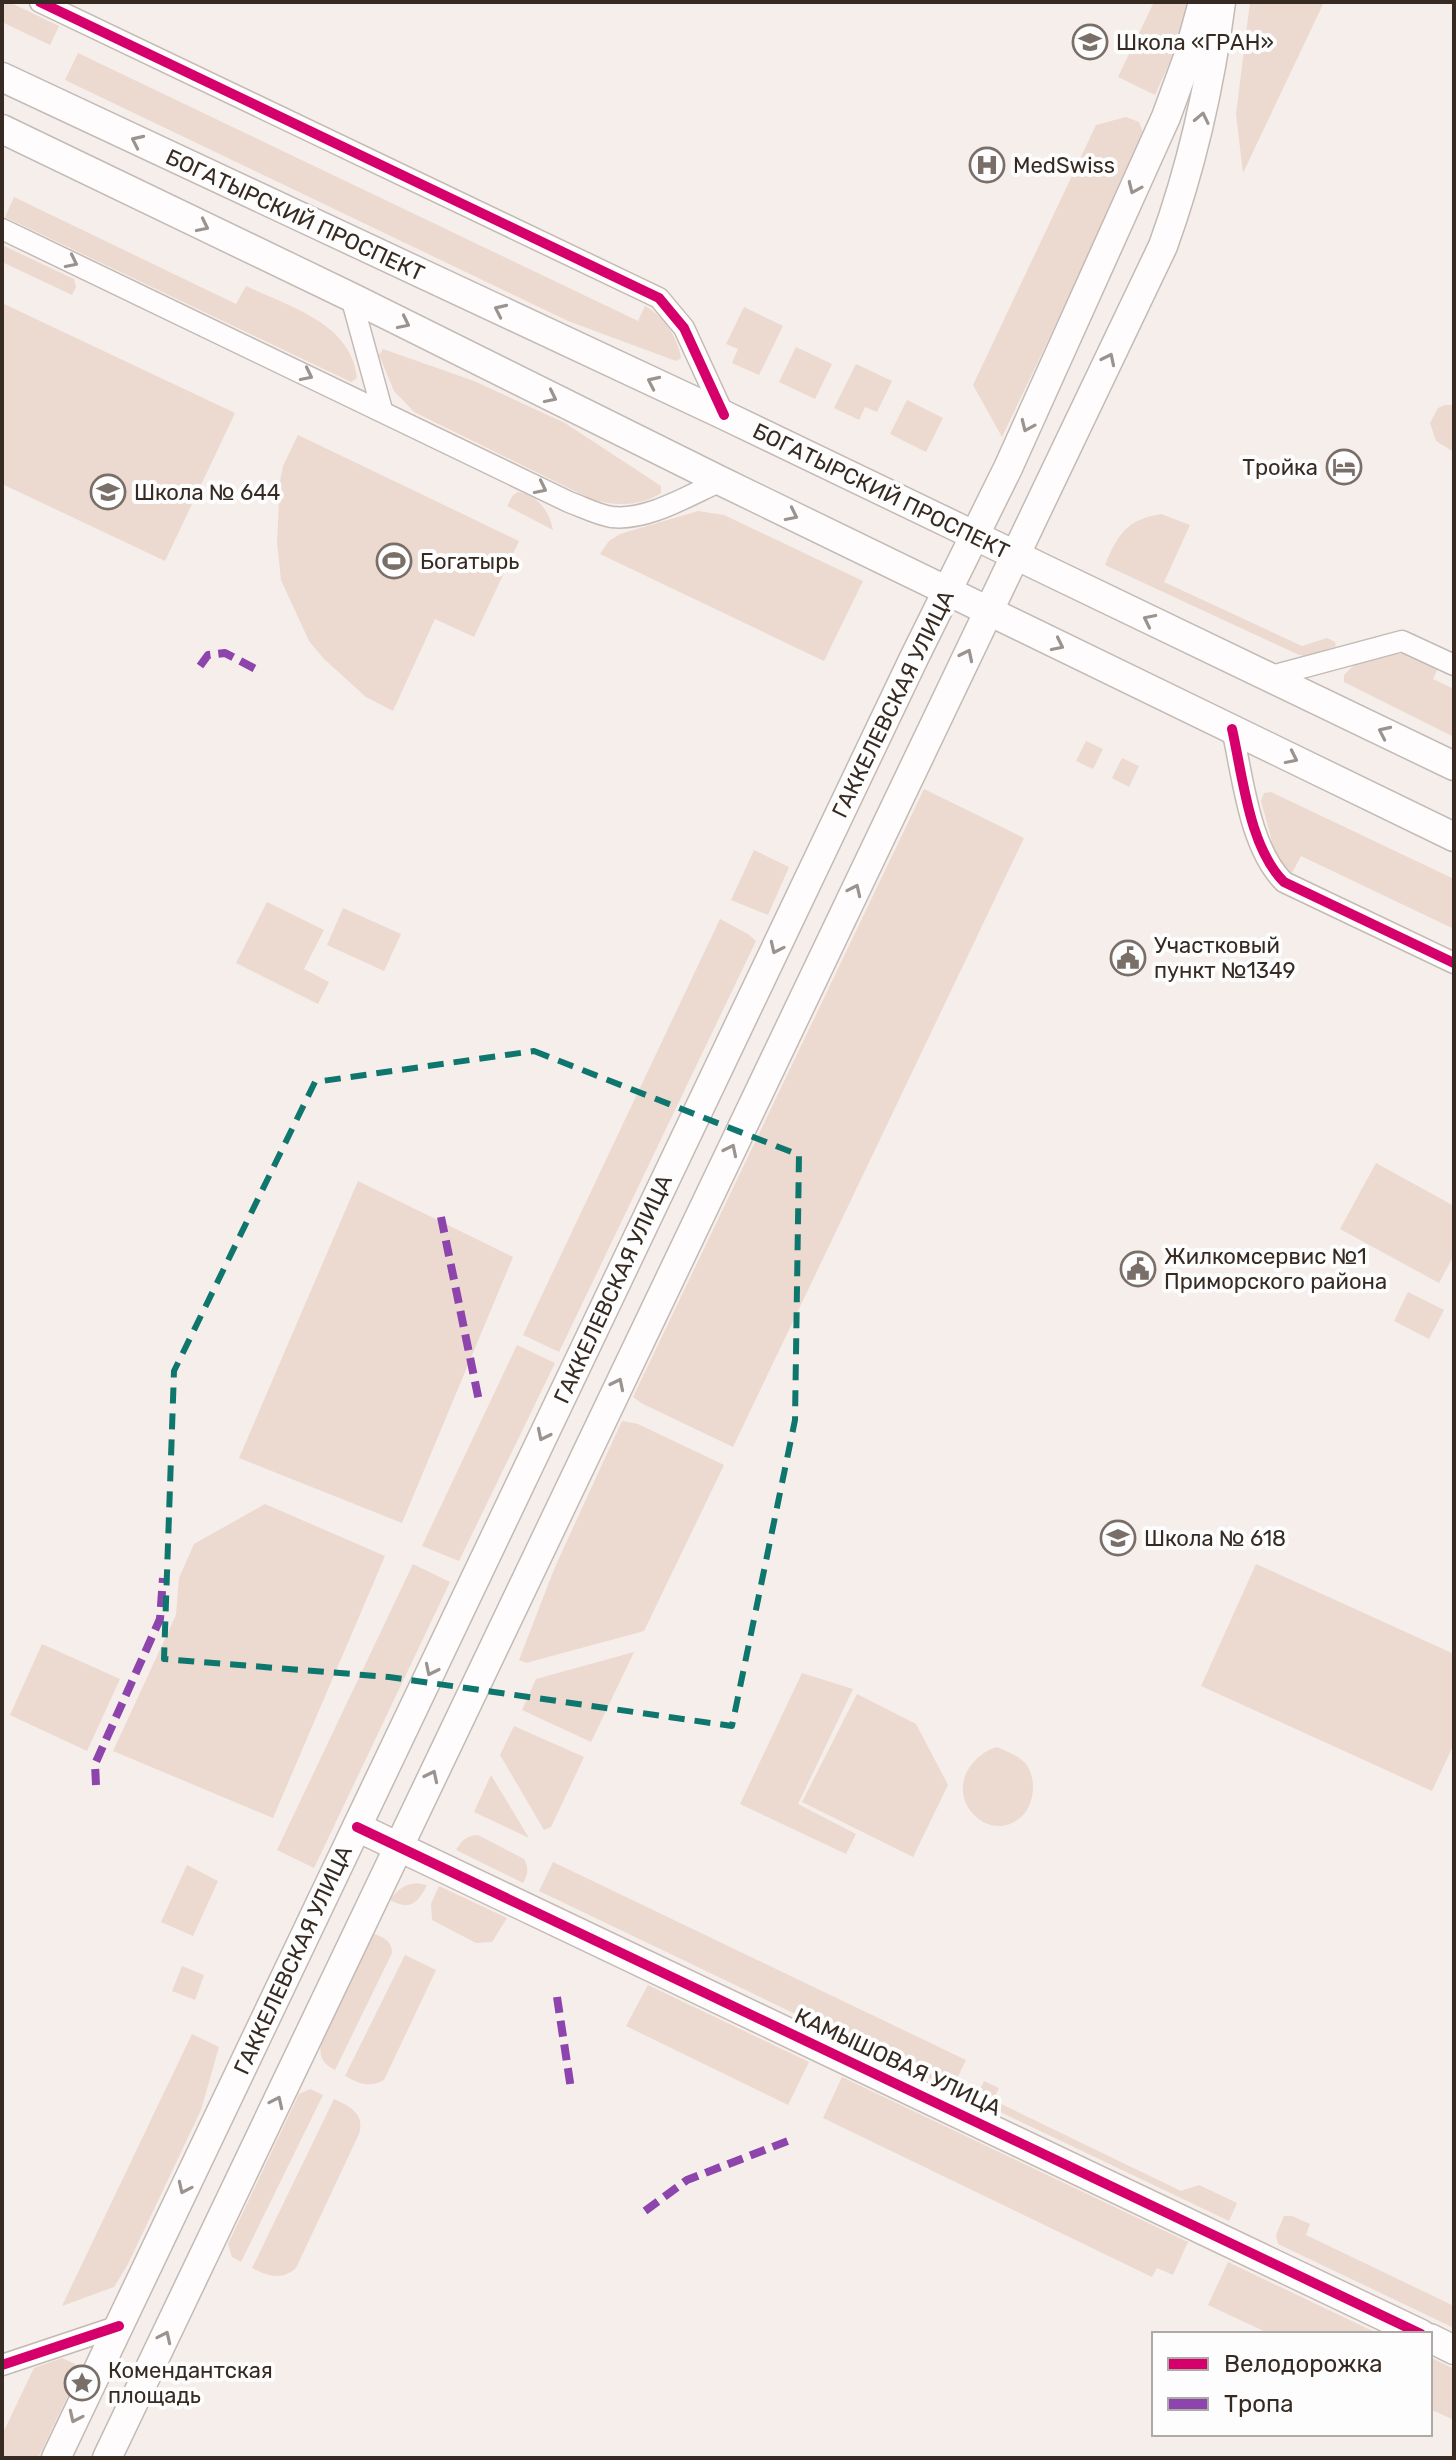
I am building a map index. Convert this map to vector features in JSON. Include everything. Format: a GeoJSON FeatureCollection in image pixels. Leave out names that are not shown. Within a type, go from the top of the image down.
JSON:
{"type":"FeatureCollection","features":[{"type":"Feature","properties":{"kind":"main road","name":"ГАККЕЛЕВСКАЯ УЛИЦА"},"geometry":{"type":"LineString","coordinates":[[56,2458],[1008,468],[1166,117],[1188,57],[1203,2]]}},
{"type":"Feature","properties":{"kind":"main road","name":"ГАККЕЛЕВСКАЯ УЛИЦА"},"geometry":{"type":"LineString","coordinates":[[107,2458],[1163,246],[1201,127],[1221,2]]}},
{"type":"Feature","properties":{"kind":"main road","name":"БОГАТЫРСКИЙ ПРОСПЕКТ"},"geometry":{"type":"LineString","coordinates":[[2,77],[724,415],[1454,766]]}},
{"type":"Feature","properties":{"kind":"main road"},"geometry":{"type":"LineString","coordinates":[[2,129],[1454,837]]}},
{"type":"Feature","properties":{"kind":"main road","name":"КАМЫШОВАЯ УЛИЦА"},"geometry":{"type":"LineString","coordinates":[[357,1827],[1417,2332]]}},
{"type":"Feature","properties":{"kind":"main road"},"geometry":{"type":"LineString","coordinates":[[1432,2339],[1454,2350]]}},
{"type":"Feature","properties":{"kind":"street"},"geometry":{"type":"LineString","coordinates":[[40,2],[659,298],[684,328],[724,415]]}},
{"type":"Feature","properties":{"kind":"street"},"geometry":{"type":"LineString","coordinates":[[2,229],[569,502],[608,517],[645,513],[721,481]]}},
{"type":"Feature","properties":{"kind":"street"},"geometry":{"type":"LineString","coordinates":[[351,297],[382,410]]}},
{"type":"Feature","properties":{"kind":"street"},"geometry":{"type":"LineString","coordinates":[[1268,677],[1402,641],[1454,665]]}},
{"type":"Feature","properties":{"kind":"street"},"geometry":{"type":"LineString","coordinates":[[1232,729],[1256,831],[1272,870],[1284,882],[1454,963]]}},
{"type":"Feature","properties":{"kind":"street"},"geometry":{"type":"LineString","coordinates":[[2,2365],[119,2326]]}},
{"type":"Feature","properties":{"kind":"highlighted area"},"geometry":{"type":"Polygon","coordinates":[[[534,1051],[799,1155],[795,1420],[732,1726],[389,1677],[164,1659],[174,1371],[315,1082],[534,1051]]]}},
{"type":"Feature","properties":{"kind":"shaded area"},"geometry":{"type":"Polygon","coordinates":[[[2,2],[9,2],[59,26],[50,45],[2,22],[2,2]]]}},
{"type":"Feature","properties":{"kind":"shaded area"},"geometry":{"type":"Polygon","coordinates":[[[1154,2],[1193,2],[1192,12],[1155,95],[1118,77],[1154,2]]]}},
{"type":"Feature","properties":{"kind":"shaded area"},"geometry":{"type":"Polygon","coordinates":[[[1250,2],[1324,2],[1243,173],[1236,114],[1250,2]]]}},
{"type":"Feature","properties":{"kind":"shaded area"},"geometry":{"type":"Polygon","coordinates":[[[78,53],[638,321],[645,306],[669,328],[681,358],[676,361],[568,321],[65,80],[78,53]]]}},
{"type":"Feature","properties":{"kind":"shaded area"},"geometry":{"type":"Polygon","coordinates":[[[1126,117],[1139,122],[1145,137],[1002,437],[973,385],[1096,125],[1126,117]]]}},
{"type":"Feature","properties":{"kind":"shaded area"},"geometry":{"type":"Polygon","coordinates":[[[14,197],[236,304],[246,286],[298,309],[331,330],[343,343],[353,359],[357,378],[351,382],[5,217],[14,197]]]}},
{"type":"Feature","properties":{"kind":"shaded area"},"geometry":{"type":"Polygon","coordinates":[[[2,245],[74,279],[76,287],[72,295],[2,262],[2,245]]]}},
{"type":"Feature","properties":{"kind":"shaded area"},"geometry":{"type":"Polygon","coordinates":[[[2,303],[235,413],[165,561],[2,484],[2,303]]]}},
{"type":"Feature","properties":{"kind":"shaded area"},"geometry":{"type":"Polygon","coordinates":[[[744,307],[783,326],[759,375],[732,363],[738,349],[726,344],[744,307]]]}},
{"type":"Feature","properties":{"kind":"shaded area"},"geometry":{"type":"Polygon","coordinates":[[[796,347],[832,364],[815,399],[779,382],[796,347]]]}},
{"type":"Feature","properties":{"kind":"shaded area"},"geometry":{"type":"Polygon","coordinates":[[[383,349],[474,381],[565,423],[661,486],[661,493],[627,504],[591,499],[414,412],[394,391],[379,355],[383,349]]]}},
{"type":"Feature","properties":{"kind":"shaded area"},"geometry":{"type":"Polygon","coordinates":[[[856,364],[892,381],[877,412],[865,407],[859,420],[834,408],[856,364]]]}},
{"type":"Feature","properties":{"kind":"shaded area"},"geometry":{"type":"Polygon","coordinates":[[[907,400],[943,418],[926,452],[890,434],[907,400]]]}},
{"type":"Feature","properties":{"kind":"shaded area"},"geometry":{"type":"Polygon","coordinates":[[[1454,405],[1454,452],[1436,441],[1430,423],[1438,408],[1454,405]]]}},
{"type":"Feature","properties":{"kind":"shaded area","name":"Богатырь"},"geometry":{"type":"Polygon","coordinates":[[[298,435],[519,541],[474,637],[435,619],[393,711],[366,697],[324,659],[309,641],[281,580],[277,542],[280,481],[283,466],[298,435]]]}},
{"type":"Feature","properties":{"kind":"shaded area"},"geometry":{"type":"Polygon","coordinates":[[[518,492],[542,505],[553,530],[507,506],[518,492]]]}},
{"type":"Feature","properties":{"kind":"shaded area"},"geometry":{"type":"Polygon","coordinates":[[[698,511],[724,515],[863,581],[824,661],[600,554],[609,541],[620,534],[698,511]]]}},
{"type":"Feature","properties":{"kind":"shaded area"},"geometry":{"type":"Polygon","coordinates":[[[1161,514],[1190,525],[1164,582],[1302,646],[1327,638],[1336,646],[1307,657],[1297,654],[1105,565],[1114,544],[1125,530],[1140,520],[1161,514]]]}},
{"type":"Feature","properties":{"kind":"shaded area"},"geometry":{"type":"Polygon","coordinates":[[[1395,654],[1410,654],[1439,666],[1433,679],[1454,689],[1454,737],[1344,682],[1344,675],[1354,665],[1395,654]]]}},
{"type":"Feature","properties":{"kind":"shaded area"},"geometry":{"type":"Polygon","coordinates":[[[1086,741],[1103,749],[1093,769],[1076,761],[1086,741]]]}},
{"type":"Feature","properties":{"kind":"shaded area"},"geometry":{"type":"Polygon","coordinates":[[[1122,758],[1139,766],[1129,787],[1112,778],[1122,758]]]}},
{"type":"Feature","properties":{"kind":"shaded area"},"geometry":{"type":"Polygon","coordinates":[[[924,789],[1024,838],[733,1447],[633,1397],[924,789]]]}},
{"type":"Feature","properties":{"kind":"shaded area"},"geometry":{"type":"Polygon","coordinates":[[[1271,792],[1454,879],[1454,929],[1301,856],[1292,873],[1277,860],[1261,801],[1264,793],[1271,792]]]}},
{"type":"Feature","properties":{"kind":"shaded area"},"geometry":{"type":"Polygon","coordinates":[[[754,850],[789,867],[768,915],[731,900],[754,850]]]}},
{"type":"Feature","properties":{"kind":"shaded area"},"geometry":{"type":"Polygon","coordinates":[[[267,902],[324,930],[304,969],[329,982],[318,1004],[236,963],[267,902]]]}},
{"type":"Feature","properties":{"kind":"shaded area"},"geometry":{"type":"Polygon","coordinates":[[[343,908],[401,934],[384,971],[327,945],[343,908]]]}},
{"type":"Feature","properties":{"kind":"shaded area"},"geometry":{"type":"Polygon","coordinates":[[[720,919],[756,941],[559,1352],[523,1335],[720,919]]]}},
{"type":"Feature","properties":{"kind":"shaded area"},"geometry":{"type":"Polygon","coordinates":[[[1376,1163],[1454,1206],[1454,1255],[1439,1283],[1340,1229],[1376,1163]]]}},
{"type":"Feature","properties":{"kind":"shaded area"},"geometry":{"type":"Polygon","coordinates":[[[358,1181],[513,1257],[402,1523],[239,1458],[358,1181]]]}},
{"type":"Feature","properties":{"kind":"shaded area"},"geometry":{"type":"Polygon","coordinates":[[[1408,1292],[1444,1310],[1429,1339],[1394,1321],[1408,1292]]]}},
{"type":"Feature","properties":{"kind":"shaded area"},"geometry":{"type":"Polygon","coordinates":[[[517,1345],[555,1363],[459,1561],[422,1546],[517,1345]]]}},
{"type":"Feature","properties":{"kind":"shaded area"},"geometry":{"type":"Polygon","coordinates":[[[622,1421],[638,1424],[724,1465],[644,1631],[526,1663],[519,1660],[555,1567],[622,1421]]]}},
{"type":"Feature","properties":{"kind":"shaded area"},"geometry":{"type":"Polygon","coordinates":[[[265,1504],[385,1556],[273,1818],[113,1751],[176,1615],[179,1578],[194,1544],[265,1504]]]}},
{"type":"Feature","properties":{"kind":"shaded area"},"geometry":{"type":"Polygon","coordinates":[[[413,1564],[450,1582],[314,1868],[277,1850],[413,1564]]]}},
{"type":"Feature","properties":{"kind":"shaded area"},"geometry":{"type":"Polygon","coordinates":[[[1256,1564],[1454,1654],[1454,1744],[1432,1791],[1201,1686],[1256,1564]]]}},
{"type":"Feature","properties":{"kind":"shaded area"},"geometry":{"type":"Polygon","coordinates":[[[42,1644],[120,1679],[87,1751],[10,1715],[42,1644]]]}},
{"type":"Feature","properties":{"kind":"shaded area"},"geometry":{"type":"Polygon","coordinates":[[[634,1652],[591,1742],[522,1710],[536,1679],[634,1652]]]}},
{"type":"Feature","properties":{"kind":"shaded area"},"geometry":{"type":"Polygon","coordinates":[[[802,1673],[853,1689],[798,1804],[856,1834],[846,1854],[740,1804],[802,1673]]]}},
{"type":"Feature","properties":{"kind":"shaded area"},"geometry":{"type":"Polygon","coordinates":[[[857,1694],[916,1724],[948,1785],[913,1857],[802,1802],[857,1694]]]}},
{"type":"Feature","properties":{"kind":"shaded area"},"geometry":{"type":"Polygon","coordinates":[[[514,1726],[584,1757],[551,1827],[544,1830],[500,1755],[514,1726]]]}},
{"type":"Feature","properties":{"kind":"shaded area"},"geometry":{"type":"Polygon","coordinates":[[[997,1747],[1024,1762],[1033,1781],[1028,1809],[1014,1822],[1004,1826],[983,1822],[975,1816],[964,1798],[963,1787],[966,1774],[974,1762],[997,1747]]]}},
{"type":"Feature","properties":{"kind":"shaded area"},"geometry":{"type":"Polygon","coordinates":[[[491,1775],[529,1838],[474,1812],[491,1775]]]}},
{"type":"Feature","properties":{"kind":"shaded area"},"geometry":{"type":"Polygon","coordinates":[[[478,1835],[524,1859],[527,1871],[523,1883],[456,1850],[465,1839],[478,1835]]]}},
{"type":"Feature","properties":{"kind":"shaded area"},"geometry":{"type":"Polygon","coordinates":[[[553,1862],[966,2060],[952,2089],[539,1891],[553,1862]]]}},
{"type":"Feature","properties":{"kind":"shaded area"},"geometry":{"type":"Polygon","coordinates":[[[187,1865],[218,1881],[193,1936],[161,1922],[187,1865]]]}},
{"type":"Feature","properties":{"kind":"shaded area"},"geometry":{"type":"Polygon","coordinates":[[[416,1883],[427,1885],[413,1903],[403,1905],[390,1900],[401,1888],[416,1883]]]}},
{"type":"Feature","properties":{"kind":"shaded area"},"geometry":{"type":"Polygon","coordinates":[[[439,1886],[507,1918],[492,1942],[476,1943],[432,1920],[431,1904],[439,1886]]]}},
{"type":"Feature","properties":{"kind":"shaded area"},"geometry":{"type":"Polygon","coordinates":[[[373,1933],[389,1942],[392,1953],[335,2070],[322,2059],[321,2042],[373,1933]]]}},
{"type":"Feature","properties":{"kind":"shaded area"},"geometry":{"type":"Polygon","coordinates":[[[405,1955],[436,1970],[384,2080],[374,2084],[360,2083],[345,2076],[405,1955]]]}},
{"type":"Feature","properties":{"kind":"shaded area"},"geometry":{"type":"Polygon","coordinates":[[[182,1966],[204,1975],[195,2000],[172,1991],[182,1966]]]}},
{"type":"Feature","properties":{"kind":"shaded area"},"geometry":{"type":"Polygon","coordinates":[[[648,1985],[809,2062],[788,2105],[626,2026],[648,1985]]]}},
{"type":"Feature","properties":{"kind":"shaded area"},"geometry":{"type":"Polygon","coordinates":[[[192,2034],[219,2047],[201,2110],[128,2264],[114,2287],[62,2306],[192,2034]]]}},
{"type":"Feature","properties":{"kind":"shaded area"},"geometry":{"type":"Polygon","coordinates":[[[842,2077],[1188,2242],[1173,2275],[1157,2268],[1152,2277],[823,2118],[842,2077]]]}},
{"type":"Feature","properties":{"kind":"shaded area"},"geometry":{"type":"Polygon","coordinates":[[[984,2081],[999,2088],[993,2100],[1181,2191],[1199,2185],[1237,2203],[1229,2221],[975,2100],[984,2081]]]}},
{"type":"Feature","properties":{"kind":"shaded area"},"geometry":{"type":"Polygon","coordinates":[[[310,2089],[323,2095],[241,2262],[232,2257],[228,2244],[299,2094],[310,2089]]]}},
{"type":"Feature","properties":{"kind":"shaded area"},"geometry":{"type":"Polygon","coordinates":[[[334,2099],[351,2108],[358,2116],[359,2134],[296,2268],[280,2276],[258,2271],[252,2268],[334,2099]]]}},
{"type":"Feature","properties":{"kind":"shaded area"},"geometry":{"type":"Polygon","coordinates":[[[1284,2216],[1310,2224],[1306,2235],[1454,2306],[1454,2328],[1278,2244],[1276,2235],[1284,2216]]]}},
{"type":"Feature","properties":{"kind":"shaded area"},"geometry":{"type":"Polygon","coordinates":[[[1228,2262],[1375,2332],[1266,2332],[1208,2305],[1228,2262]]]}},
{"type":"Feature","properties":{"kind":"shaded area"},"geometry":{"type":"Polygon","coordinates":[[[62,2358],[75,2364],[77,2377],[38,2458],[2,2458],[2,2435],[34,2368],[62,2358]]]}},
{"type":"Feature","properties":{"kind":"shaded area"},"geometry":{"type":"Polygon","coordinates":[[[1432,2358],[1454,2369],[1454,2420],[1432,2410],[1432,2358]]]}},
{"type":"Feature","properties":{"kind":"marked path"},"geometry":{"type":"LineString","coordinates":[[200,666],[208,655],[225,653],[261,672]]}},
{"type":"Feature","properties":{"kind":"marked path"},"geometry":{"type":"LineString","coordinates":[[441,1217],[479,1401]]}},
{"type":"Feature","properties":{"kind":"marked path"},"geometry":{"type":"LineString","coordinates":[[96,1785],[95,1764],[160,1619],[163,1578]]}},
{"type":"Feature","properties":{"kind":"marked path"},"geometry":{"type":"LineString","coordinates":[[557,1997],[571,2089]]}},
{"type":"Feature","properties":{"kind":"marked path"},"geometry":{"type":"LineString","coordinates":[[645,2211],[687,2180],[793,2139]]}},
{"type":"Feature","properties":{"kind":"cycle path"},"geometry":{"type":"LineString","coordinates":[[40,2],[659,298],[684,328],[724,415]]}},
{"type":"Feature","properties":{"kind":"cycle path"},"geometry":{"type":"LineString","coordinates":[[1232,729],[1255,831],[1272,867],[1284,882],[1454,963]]}},
{"type":"Feature","properties":{"kind":"cycle path"},"geometry":{"type":"LineString","coordinates":[[357,1827],[1417,2332]]}},
{"type":"Feature","properties":{"kind":"cycle path"},"geometry":{"type":"LineString","coordinates":[[2,2365],[119,2326]]}},
{"type":"Feature","properties":{"kind":"place","name":"Школа «ГРАН»"},"geometry":{"type":"Point","coordinates":[1090,42]}},
{"type":"Feature","properties":{"kind":"place","name":"MedSwiss"},"geometry":{"type":"Point","coordinates":[987,165]}},
{"type":"Feature","properties":{"kind":"place","name":"Тройка"},"geometry":{"type":"Point","coordinates":[1344,467]}},
{"type":"Feature","properties":{"kind":"place","name":"Школа № 644"},"geometry":{"type":"Point","coordinates":[108,492]}},
{"type":"Feature","properties":{"kind":"place","name":"Богатырь"},"geometry":{"type":"Point","coordinates":[394,561]}},
{"type":"Feature","properties":{"kind":"place","name":"Участковый пункт №1349"},"geometry":{"type":"Point","coordinates":[1128,958]}},
{"type":"Feature","properties":{"kind":"place","name":"Жилкомсервис №1 Приморского района"},"geometry":{"type":"Point","coordinates":[1138,1269]}},
{"type":"Feature","properties":{"kind":"place","name":"Школа № 618"},"geometry":{"type":"Point","coordinates":[1118,1538]}},
{"type":"Feature","properties":{"kind":"place","name":"Комендантская площадь"},"geometry":{"type":"Point","coordinates":[82,2383]}}]}
